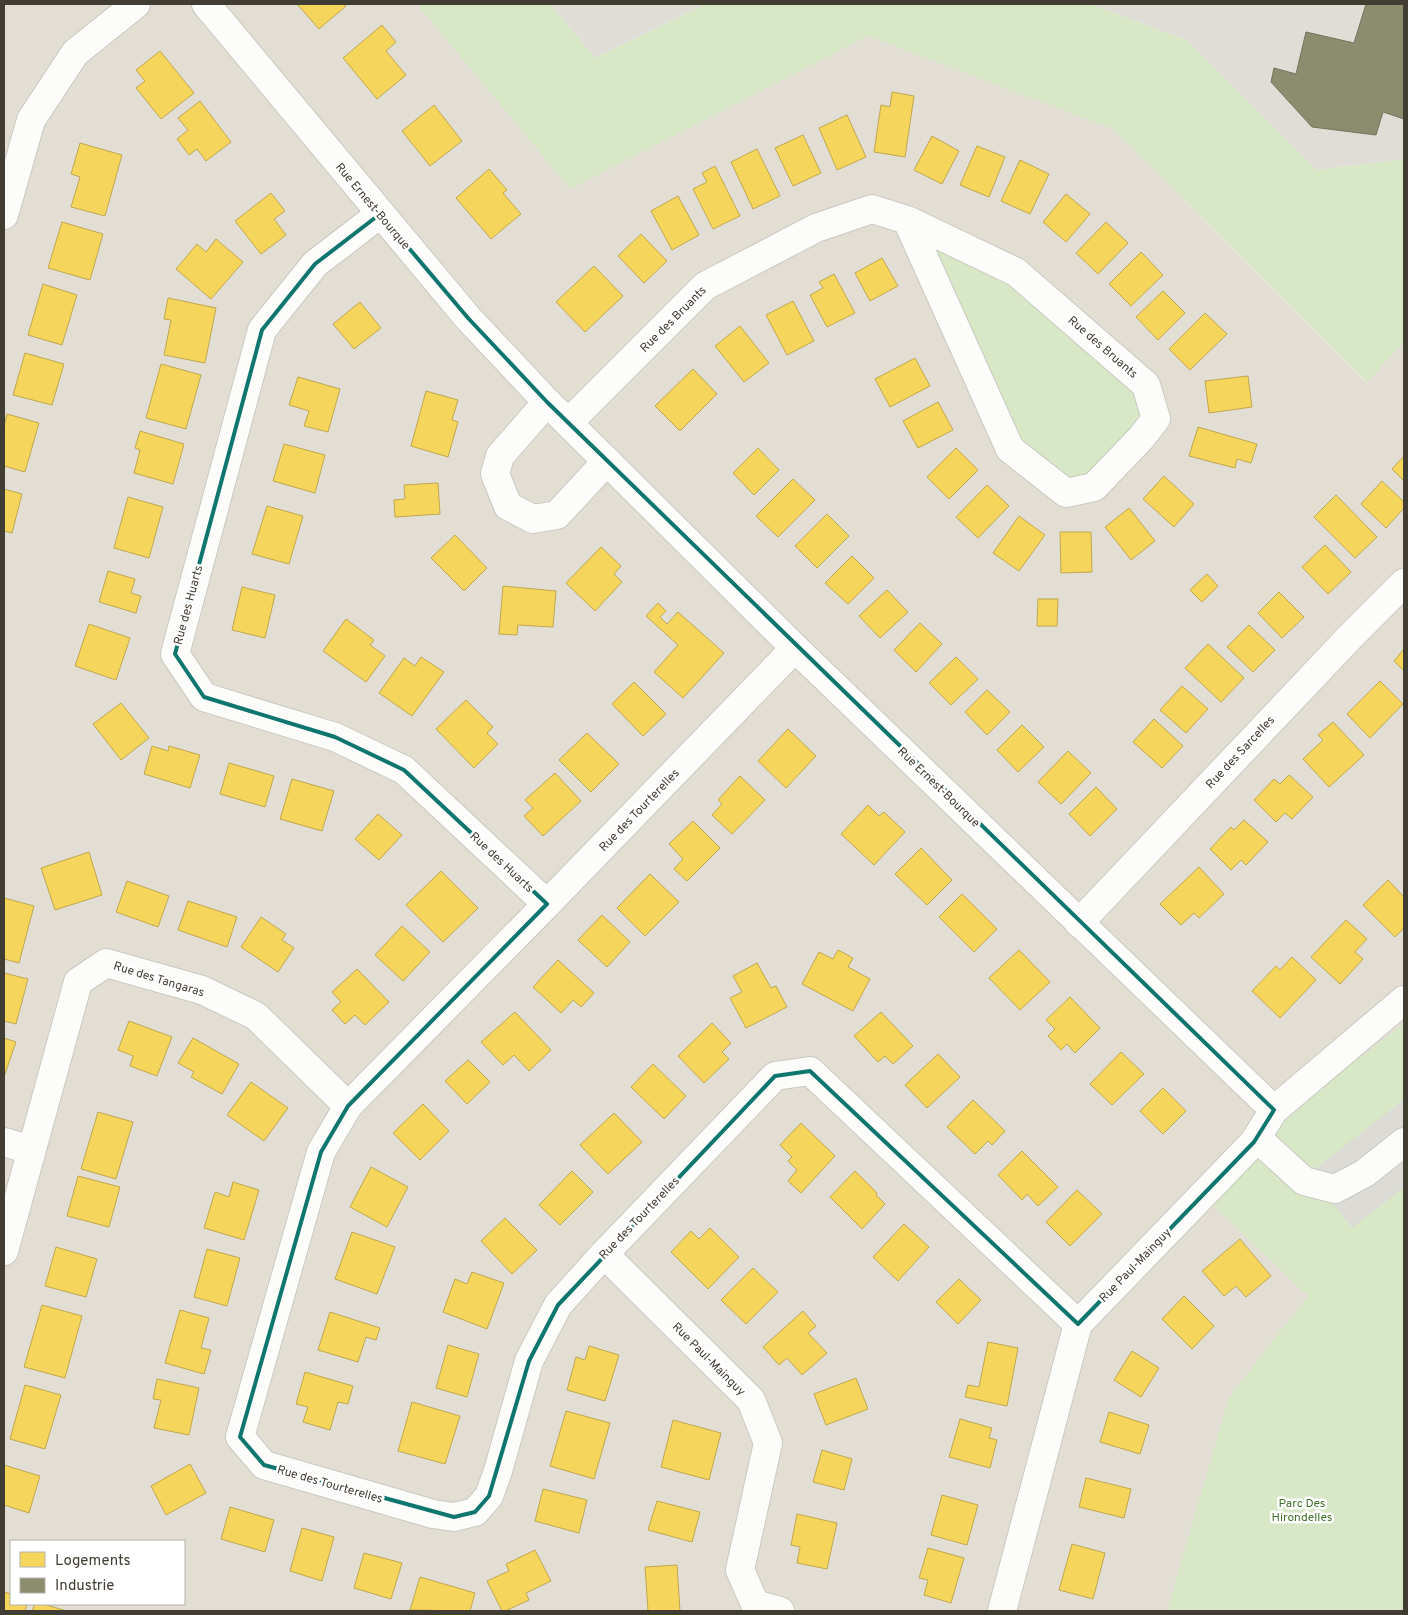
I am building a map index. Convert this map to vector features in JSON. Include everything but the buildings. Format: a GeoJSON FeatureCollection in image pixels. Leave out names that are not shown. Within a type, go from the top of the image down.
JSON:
{"type":"FeatureCollection","features":[{"type":"Feature","properties":{"kind":"street"},"geometry":{"type":"LineString","coordinates":[[4,215],[31,120],[75,53],[136,4]]}},
{"type":"Feature","properties":{"kind":"street","name":"Rue Ernest-Bourque"},"geometry":{"type":"LineString","coordinates":[[206,4],[468,318],[547,402],[795,648],[1274,1110]]}},
{"type":"Feature","properties":{"kind":"street","name":"Rue des Bruants"},"geometry":{"type":"LineString","coordinates":[[568,423],[706,286],[816,228],[872,209],[907,220],[1016,272],[1146,385],[1156,419],[1141,438],[1094,486],[1066,493],[1010,449],[907,220]]}},
{"type":"Feature","properties":{"kind":"street","name":"Rue des Huarts"},"geometry":{"type":"LineString","coordinates":[[380,214],[314,264],[262,330],[175,654],[204,698],[335,737],[404,770],[547,904]]}},
{"type":"Feature","properties":{"kind":"street"},"geometry":{"type":"LineString","coordinates":[[547,402],[500,456],[495,474],[508,506],[533,519],[557,515],[607,461]]}},
{"type":"Feature","properties":{"kind":"street","name":"Rue des Sarcelles"},"geometry":{"type":"LineString","coordinates":[[1079,922],[1348,638],[1404,583]]}},
{"type":"Feature","properties":{"kind":"street","name":"Rue des Tourterelles"},"geometry":{"type":"LineString","coordinates":[[795,648],[348,1106],[321,1152],[240,1437],[264,1465],[433,1514],[454,1517],[475,1512],[489,1496],[498,1471],[528,1361],[558,1305],[604,1254],[775,1076],[810,1071],[1078,1324]]}},
{"type":"Feature","properties":{"kind":"street","name":"Rue des Tangaras"},"geometry":{"type":"LineString","coordinates":[[4,1251],[78,982],[106,963],[202,990],[256,1016],[348,1106]]}},
{"type":"Feature","properties":{"kind":"street","name":"Rue Paul-Mainguy"},"geometry":{"type":"LineString","coordinates":[[1002,1611],[1078,1324],[1257,1138],[1274,1110],[1404,1000]]}},
{"type":"Feature","properties":{"kind":"street"},"geometry":{"type":"LineString","coordinates":[[1257,1138],[1304,1182],[1335,1189],[1365,1173],[1404,1142]]}},
{"type":"Feature","properties":{"kind":"street"},"geometry":{"type":"LineString","coordinates":[[4,1142],[31,1150]]}},
{"type":"Feature","properties":{"kind":"street","name":"Rue Paul-Mainguy"},"geometry":{"type":"LineString","coordinates":[[604,1254],[751,1400],[768,1443],[740,1570],[755,1604],[780,1611]]}},
{"type":"Feature","properties":{"kind":"highlighted area"},"geometry":{"type":"Polygon","coordinates":[[[380,214],[468,318],[547,402],[1274,1110],[1254,1142],[1078,1324],[810,1071],[775,1076],[558,1305],[529,1361],[489,1496],[475,1512],[454,1517],[264,1465],[240,1437],[321,1152],[348,1106],[547,904],[404,770],[335,737],[204,697],[175,654],[262,330],[315,264],[380,214]]]}},
{"type":"Feature","properties":{"kind":"shaded area"},"geometry":{"type":"Polygon","coordinates":[[[4,4],[417,4],[570,189],[868,36],[1113,129],[1366,382],[1404,342],[1404,1611],[4,1611],[4,4]]]}},
{"type":"Feature","properties":{"kind":"shaded area"},"geometry":{"type":"Polygon","coordinates":[[[550,4],[706,4],[595,58],[550,4]]]}},
{"type":"Feature","properties":{"kind":"shaded area"},"geometry":{"type":"Polygon","coordinates":[[[1090,4],[1404,4],[1404,159],[1317,170],[1186,40],[1090,4]]]}},
{"type":"Feature","properties":{"kind":"shaded area"},"geometry":{"type":"Polygon","coordinates":[[[1404,1099],[1404,1187],[1352,1228],[1309,1174],[1404,1099]]]}},
{"type":"Feature","properties":{"kind":"green space"},"geometry":{"type":"Polygon","coordinates":[[[417,4],[550,4],[595,58],[706,4],[1090,4],[1186,40],[1317,170],[1404,159],[1404,342],[1367,382],[1113,129],[868,36],[570,189],[417,4]]]}},
{"type":"Feature","properties":{"kind":"green space"},"geometry":{"type":"Polygon","coordinates":[[[907,220],[1016,272],[1146,385],[1156,419],[1066,493],[1010,449],[907,220]]]}},
{"type":"Feature","properties":{"kind":"green space","name":"Parc Des Hirondelles"},"geometry":{"type":"Polygon","coordinates":[[[1404,1024],[1404,1611],[1167,1611],[1229,1397],[1308,1296],[1202,1195],[1285,1115],[1404,1024]]]}}]}
